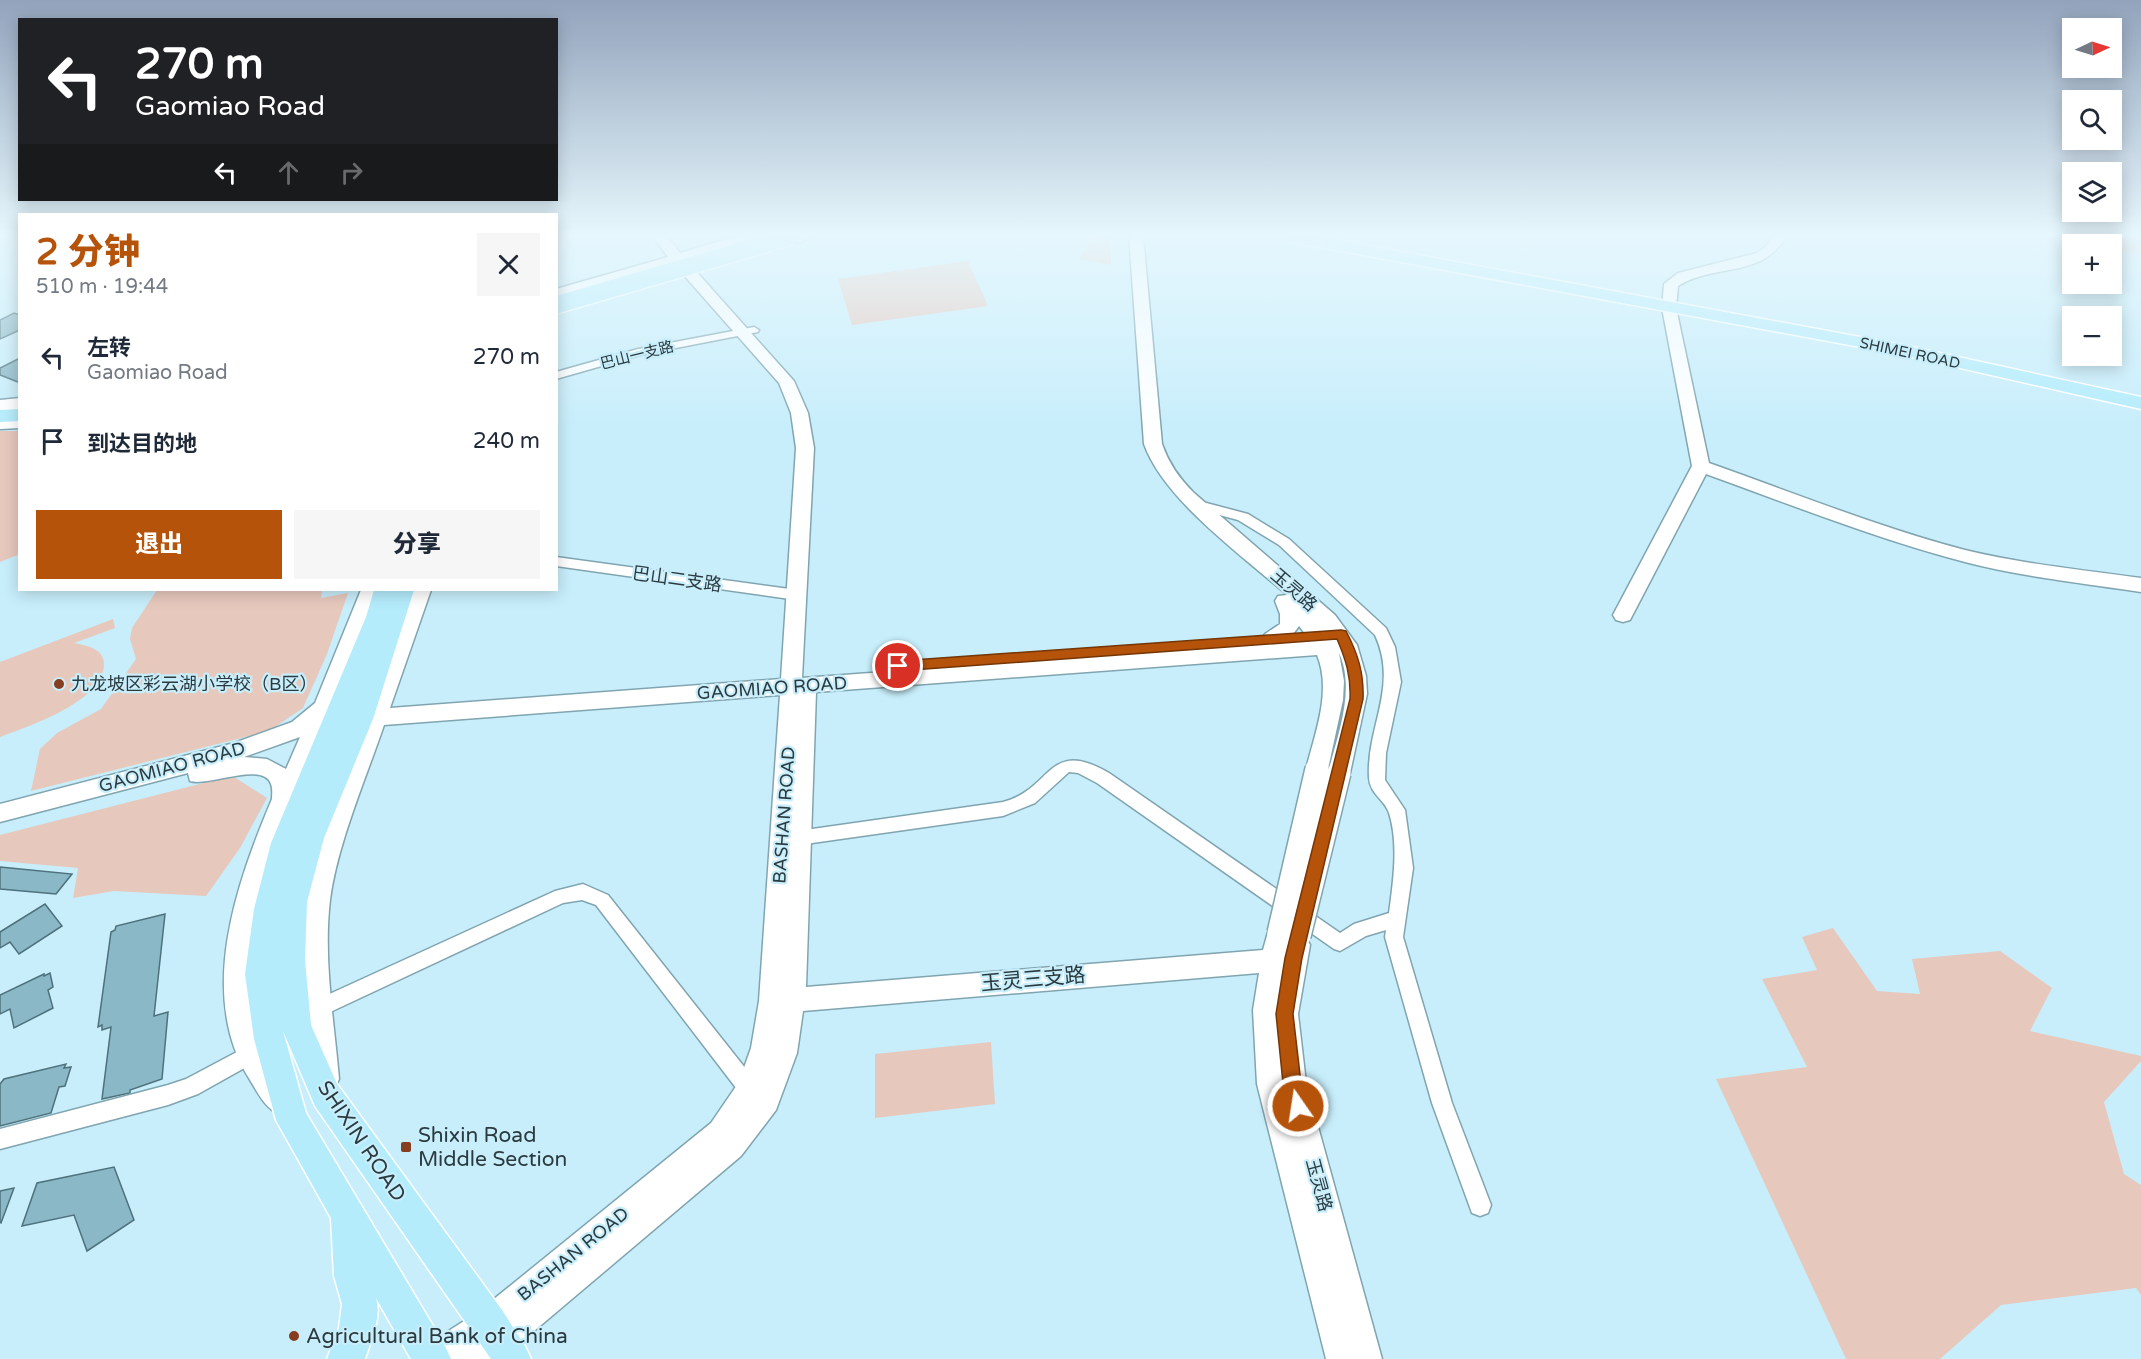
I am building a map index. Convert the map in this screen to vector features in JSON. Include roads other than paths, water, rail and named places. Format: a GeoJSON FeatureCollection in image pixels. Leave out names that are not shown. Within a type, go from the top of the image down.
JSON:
{"type":"FeatureCollection","features":[{"type":"Feature","properties":{"kind":"main road"},"geometry":{"type":"LineString","coordinates":[[558,304],[575,299]]}},
{"type":"Feature","properties":{"kind":"main road","name":"SHIMEI ROAD"},"geometry":{"type":"LineString","coordinates":[[1654,299],[1912,343],[2141,393]]}},
{"type":"Feature","properties":{"kind":"main road","name":"SHIMEI ROAD"},"geometry":{"type":"LineString","coordinates":[[1656,299],[2141,403]]}},
{"type":"Feature","properties":{"kind":"main road"},"geometry":{"type":"LineString","coordinates":[[0,407],[18,407]]}},
{"type":"Feature","properties":{"kind":"main road"},"geometry":{"type":"LineString","coordinates":[[0,416],[18,415]]}},
{"type":"Feature","properties":{"kind":"main road"},"geometry":{"type":"LineString","coordinates":[[385,591],[377,617],[285,843],[268,909],[260,974],[269,1039],[292,1120],[432,1359]]}},
{"type":"Feature","properties":{"kind":"main road","name":"SHIXIN ROAD"},"geometry":{"type":"LineString","coordinates":[[403,591],[361,719],[310,838],[293,902],[290,960],[296,1025],[326,1095],[500,1341]]}},
{"type":"Feature","properties":{"kind":"main road"},"geometry":{"type":"LineString","coordinates":[[346,1359],[357,1328],[360,1304],[352,1276],[347,1212]]}},
{"type":"Feature","properties":{"kind":"street"},"geometry":{"type":"LineString","coordinates":[[558,310],[589,299]]}},
{"type":"Feature","properties":{"kind":"street","name":"BASHAN ROAD"},"geometry":{"type":"LineString","coordinates":[[500,1341],[731,1146],[766,1100],[783,1053],[782,1000],[799,680],[817,447],[814,421],[807,399],[795,378],[720,299]]}},
{"type":"Feature","properties":{"kind":"street","name":"玉灵路"},"geometry":{"type":"LineString","coordinates":[[1135,299],[1147,467],[1160,486],[1202,528],[1310,623],[1334,641]]}},
{"type":"Feature","properties":{"kind":"street"},"geometry":{"type":"LineString","coordinates":[[1623,615],[1701,466],[1669,302]]}},
{"type":"Feature","properties":{"kind":"street","name":"BASHAN ROAD"},"geometry":{"type":"LineString","coordinates":[[748,331],[786,381],[797,402],[803,423],[804,458],[797,595],[799,680]]}},
{"type":"Feature","properties":{"kind":"street","name":"巴山一支路"},"geometry":{"type":"LineString","coordinates":[[558,375],[638,352],[748,331]]}},
{"type":"Feature","properties":{"kind":"street"},"geometry":{"type":"LineString","coordinates":[[0,407],[18,403]]}},
{"type":"Feature","properties":{"kind":"street"},"geometry":{"type":"LineString","coordinates":[[0,424],[18,423]]}},
{"type":"Feature","properties":{"kind":"street","name":"玉灵路"},"geometry":{"type":"LineString","coordinates":[[1146,444],[1174,484],[1328,620],[1334,641],[1357,680],[1356,699],[1328,771],[1286,947],[1266,1010],[1271,1084],[1342,1359]]}},
{"type":"Feature","properties":{"kind":"street"},"geometry":{"type":"LineString","coordinates":[[1701,466],[1886,532],[1967,557],[2005,565],[2141,585]]}},
{"type":"Feature","properties":{"kind":"street"},"geometry":{"type":"LineString","coordinates":[[1195,504],[1243,517],[1284,542],[1381,632],[1388,647],[1393,682],[1378,753],[1377,780],[1379,788],[1397,810],[1404,868],[1404,885],[1395,918],[1394,937],[1443,1103],[1480,1206]]}},
{"type":"Feature","properties":{"kind":"street","name":"巴山二支路"},"geometry":{"type":"LineString","coordinates":[[558,561],[797,595]]}},
{"type":"Feature","properties":{"kind":"street"},"geometry":{"type":"LineString","coordinates":[[292,1120],[247,1049],[237,989],[240,941],[246,903],[255,872],[330,695],[370,591]]}},
{"type":"Feature","properties":{"kind":"street"},"geometry":{"type":"LineString","coordinates":[[326,1095],[315,952],[318,899],[334,835],[421,591]]}},
{"type":"Feature","properties":{"kind":"street"},"geometry":{"type":"LineString","coordinates":[[1285,601],[1291,614],[1288,629],[1272,645],[1318,663],[1334,681]]}},
{"type":"Feature","properties":{"kind":"street","name":"玉灵路"},"geometry":{"type":"LineString","coordinates":[[1328,771],[1334,681],[1334,641]]}},
{"type":"Feature","properties":{"kind":"street","name":"GAOMIAO ROAD"},"geometry":{"type":"LineString","coordinates":[[380,710],[1334,641]]}},
{"type":"Feature","properties":{"kind":"street","name":"GAOMIAO ROAD"},"geometry":{"type":"LineString","coordinates":[[0,813],[237,751],[300,728],[316,714],[330,695]]}},
{"type":"Feature","properties":{"kind":"street"},"geometry":{"type":"LineString","coordinates":[[175,779],[245,762],[253,754],[253,752],[237,751]]}},
{"type":"Feature","properties":{"kind":"street"},"geometry":{"type":"LineString","coordinates":[[791,839],[1003,809],[1027,800],[1064,766],[1075,764],[1087,767],[1102,777],[1340,943],[1360,930],[1395,918]]}},
{"type":"Feature","properties":{"kind":"street","name":"GAOMIAO ROAD"},"geometry":{"type":"LineString","coordinates":[[0,825],[175,779],[256,765],[266,768],[279,777],[283,783],[284,800]]}},
{"type":"Feature","properties":{"kind":"street"},"geometry":{"type":"LineString","coordinates":[[319,1008],[561,896],[582,892],[602,900],[750,1090]]}},
{"type":"Feature","properties":{"kind":"street","name":"玉灵路"},"geometry":{"type":"LineString","coordinates":[[1286,947],[1285,1014],[1292,1083],[1366,1359]]}},
{"type":"Feature","properties":{"kind":"street","name":"玉灵三支路"},"geometry":{"type":"LineString","coordinates":[[782,1000],[1286,947]]}},
{"type":"Feature","properties":{"kind":"street","name":"BASHAN ROAD"},"geometry":{"type":"LineString","coordinates":[[500,1341],[721,1133],[750,1090],[782,1000]]}},
{"type":"Feature","properties":{"kind":"street"},"geometry":{"type":"LineString","coordinates":[[0,1139],[168,1095],[191,1087],[250,1054]]}},
{"type":"Feature","properties":{"kind":"street"},"geometry":{"type":"LineString","coordinates":[[432,1359],[500,1341]]}},
{"type":"Feature","properties":{"kind":"street"},"geometry":{"type":"LineString","coordinates":[[472,1359],[500,1341]]}},
{"type":"Feature","properties":{"kind":"place","name":"九龙坡区彩云湖小学校（B区）"},"geometry":{"type":"Point","coordinates":[59,684]}},
{"type":"Feature","properties":{"kind":"place","name":"Shixin Road Middle Section"},"geometry":{"type":"Point","coordinates":[406,1147]}},
{"type":"Feature","properties":{"kind":"place","name":"Agricultural Bank of China"},"geometry":{"type":"Point","coordinates":[294,1336]}}]}
